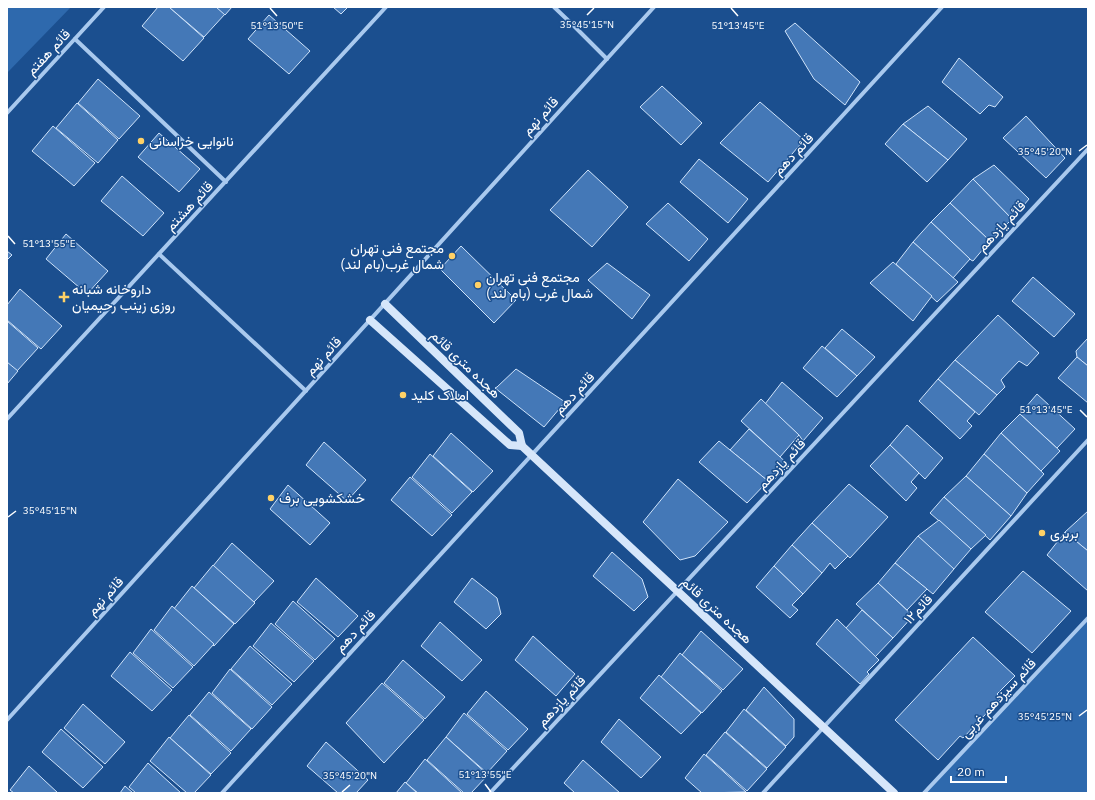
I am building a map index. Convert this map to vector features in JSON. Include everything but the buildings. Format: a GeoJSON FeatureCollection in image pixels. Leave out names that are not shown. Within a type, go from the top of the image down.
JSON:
{"type":"FeatureCollection","features":[{"type":"Feature","properties":{"kind":"street","name":"قائم هفتم"},"geometry":{"type":"LineString","coordinates":[[7,113],[104,7]]}},
{"type":"Feature","properties":{"kind":"street","name":"قائم هشتم"},"geometry":{"type":"LineString","coordinates":[[7,419],[386,7]]}},
{"type":"Feature","properties":{"kind":"street"},"geometry":{"type":"LineString","coordinates":[[554,7],[607,59]]}},
{"type":"Feature","properties":{"kind":"street","name":"قائم نهم"},"geometry":{"type":"LineString","coordinates":[[7,720],[654,7]]}},
{"type":"Feature","properties":{"kind":"street","name":"قائم دهم"},"geometry":{"type":"LineString","coordinates":[[222,793],[942,7]]}},
{"type":"Feature","properties":{"kind":"street"},"geometry":{"type":"LineString","coordinates":[[75,39],[226,182]]}},
{"type":"Feature","properties":{"kind":"street","name":"قائم یازدهم"},"geometry":{"type":"LineString","coordinates":[[490,793],[1088,149]]}},
{"type":"Feature","properties":{"kind":"street"},"geometry":{"type":"LineString","coordinates":[[159,254],[306,390]]}},
{"type":"Feature","properties":{"kind":"street","name":"هجده متری قائم"},"geometry":{"type":"LineString","coordinates":[[385,304],[519,433],[522,446],[894,793]]}},
{"type":"Feature","properties":{"kind":"street","name":"هجده متری قائم"},"geometry":{"type":"LineString","coordinates":[[370,320],[505,441],[510,445],[522,446]]}},
{"type":"Feature","properties":{"kind":"street","name":"قائم۱۲"},"geometry":{"type":"LineString","coordinates":[[763,793],[1088,440]]}},
{"type":"Feature","properties":{"kind":"street","name":"قائم سیزدهم غربی"},"geometry":{"type":"LineString","coordinates":[[924,793],[1088,618]]}},
{"type":"Feature","properties":{"kind":"shaded area"},"geometry":{"type":"Polygon","coordinates":[[[7,7],[71,7],[7,73],[7,7]]]}},
{"type":"Feature","properties":{"kind":"shaded area"},"geometry":{"type":"Polygon","coordinates":[[[1088,618],[1088,793],[924,793],[1088,618]]]}},
{"type":"Feature","properties":{"kind":"place","name":"نانوایی خراسانی"},"geometry":{"type":"Point","coordinates":[141,141]}},
{"type":"Feature","properties":{"kind":"place","name":"مجتمع فنی تهران شمال غرب(بام لند)"},"geometry":{"type":"Point","coordinates":[452,256]}},
{"type":"Feature","properties":{"kind":"place","name":"مجتمع فنی تهران شمال غرب (بام لند)"},"geometry":{"type":"Point","coordinates":[478,285]}},
{"type":"Feature","properties":{"kind":"place","name":"داروخانه شبانه روزی زینب رحیمیان"},"geometry":{"type":"Point","coordinates":[64,297]}},
{"type":"Feature","properties":{"kind":"place","name":"املاک کلید"},"geometry":{"type":"Point","coordinates":[403,395]}},
{"type":"Feature","properties":{"kind":"place","name":"خشکشویی برف"},"geometry":{"type":"Point","coordinates":[271,498]}},
{"type":"Feature","properties":{"kind":"place","name":"بربری"},"geometry":{"type":"Point","coordinates":[1042,533]}}]}
